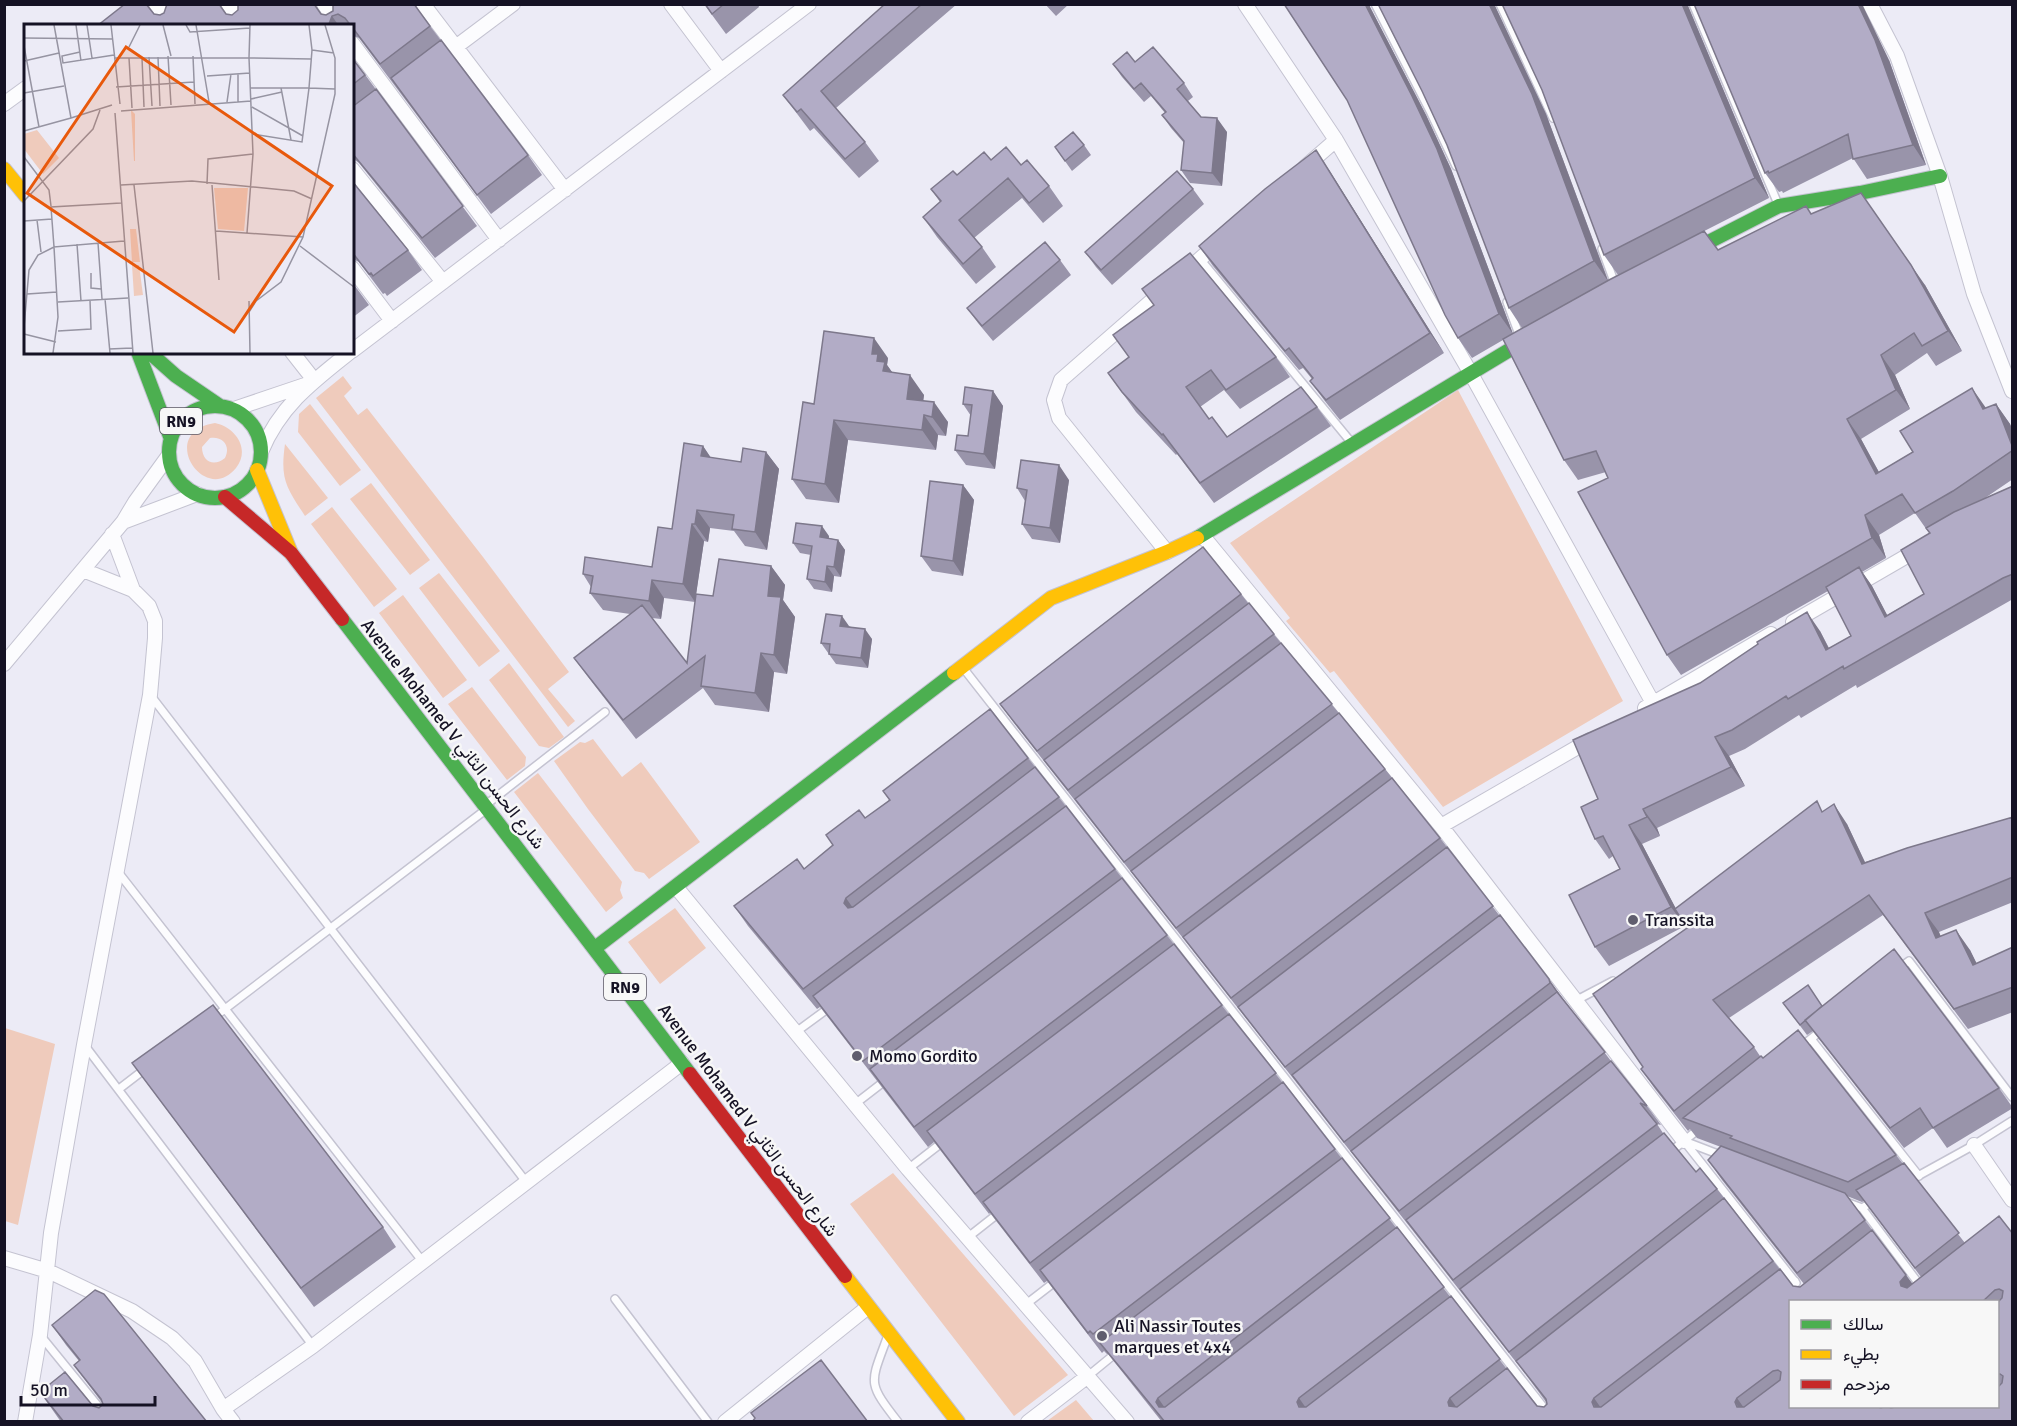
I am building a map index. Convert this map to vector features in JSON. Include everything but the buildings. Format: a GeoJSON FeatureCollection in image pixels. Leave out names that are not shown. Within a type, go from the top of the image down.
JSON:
{"type":"FeatureCollection","features":[{"type":"Feature","properties":{"kind":"main road"},"geometry":{"type":"LineString","coordinates":[[4,169],[24,194]]}},
{"type":"Feature","properties":{"kind":"main road"},"geometry":{"type":"LineString","coordinates":[[1678,258],[1779,206],[1860,194],[1940,176]]}},
{"type":"Feature","properties":{"kind":"main road"},"geometry":{"type":"LineString","coordinates":[[595,948],[1051,598],[1167,552],[1202,535],[1541,331]]}},
{"type":"Feature","properties":{"kind":"main road","name":"RN9"},"geometry":{"type":"LineString","coordinates":[[139,354],[171,439]]}},
{"type":"Feature","properties":{"kind":"main road","name":"RN9"},"geometry":{"type":"LineString","coordinates":[[151,354],[176,375],[245,417],[254,427],[260,439],[261,452]]}},
{"type":"Feature","properties":{"kind":"main road","name":"RN9"},"geometry":{"type":"LineString","coordinates":[[197,494],[186,487],[172,467],[169,455],[171,439],[178,425],[189,414],[204,407],[227,408]]}},
{"type":"Feature","properties":{"kind":"main road"},"geometry":{"type":"LineString","coordinates":[[197,494],[225,497],[238,491],[249,482],[257,470],[261,452]]}},
{"type":"Feature","properties":{"kind":"main road","name":"Avenue Mohamed V شارع الحسن الثاني"},"geometry":{"type":"LineString","coordinates":[[257,470],[291,553]]}},
{"type":"Feature","properties":{"kind":"main road","name":"Avenue Mohamed V شارع الحسن الثاني"},"geometry":{"type":"LineString","coordinates":[[225,497],[291,553],[958,1422]]}},
{"type":"Feature","properties":{"kind":"street"},"geometry":{"type":"LineString","coordinates":[[156,4],[171,24]]}},
{"type":"Feature","properties":{"kind":"street"},"geometry":{"type":"LineString","coordinates":[[228,4],[242,24]]}},
{"type":"Feature","properties":{"kind":"street"},"geometry":{"type":"LineString","coordinates":[[324,4],[338,24]]}},
{"type":"Feature","properties":{"kind":"street"},"geometry":{"type":"LineString","coordinates":[[423,4],[565,190]]}},
{"type":"Feature","properties":{"kind":"street"},"geometry":{"type":"LineString","coordinates":[[437,61],[513,4]]}},
{"type":"Feature","properties":{"kind":"street"},"geometry":{"type":"LineString","coordinates":[[671,4],[721,71]]}},
{"type":"Feature","properties":{"kind":"street"},"geometry":{"type":"LineString","coordinates":[[354,350],[809,4]]}},
{"type":"Feature","properties":{"kind":"street"},"geometry":{"type":"LineString","coordinates":[[1870,4],[1897,56],[1940,176],[1974,294],[2013,391]]}},
{"type":"Feature","properties":{"kind":"street"},"geometry":{"type":"LineString","coordinates":[[1250,6],[1336,140],[1470,372],[1653,703]]}},
{"type":"Feature","properties":{"kind":"street"},"geometry":{"type":"LineString","coordinates":[[354,46],[499,240]]}},
{"type":"Feature","properties":{"kind":"street"},"geometry":{"type":"LineString","coordinates":[[4,104],[24,89]]}},
{"type":"Feature","properties":{"kind":"street"},"geometry":{"type":"LineString","coordinates":[[1294,176],[1336,140]]}},
{"type":"Feature","properties":{"kind":"street"},"geometry":{"type":"LineString","coordinates":[[354,171],[443,282]]}},
{"type":"Feature","properties":{"kind":"street"},"geometry":{"type":"LineString","coordinates":[[1167,552],[1059,418],[1054,400],[1061,380],[1226,236]]}},
{"type":"Feature","properties":{"kind":"street"},"geometry":{"type":"LineString","coordinates":[[354,271],[392,321]]}},
{"type":"Feature","properties":{"kind":"street"},"geometry":{"type":"LineString","coordinates":[[293,354],[312,382]]}},
{"type":"Feature","properties":{"kind":"street"},"geometry":{"type":"LineString","coordinates":[[261,452],[268,435],[282,414],[312,382],[348,354]]}},
{"type":"Feature","properties":{"kind":"street"},"geometry":{"type":"LineString","coordinates":[[227,408],[312,382]]}},
{"type":"Feature","properties":{"kind":"street"},"geometry":{"type":"LineString","coordinates":[[4,664],[123,522],[169,455]]}},
{"type":"Feature","properties":{"kind":"street"},"geometry":{"type":"LineString","coordinates":[[123,522],[197,494]]}},
{"type":"Feature","properties":{"kind":"street"},"geometry":{"type":"LineString","coordinates":[[112,534],[133,590]]}},
{"type":"Feature","properties":{"kind":"street"},"geometry":{"type":"LineString","coordinates":[[1202,535],[1261,617],[1405,791],[1441,826],[1460,860],[1571,1004],[1625,1074],[1684,1141]]}},
{"type":"Feature","properties":{"kind":"street"},"geometry":{"type":"LineString","coordinates":[[1633,715],[1930,542]]}},
{"type":"Feature","properties":{"kind":"street"},"geometry":{"type":"LineString","coordinates":[[25,1422],[40,1335],[51,1233],[150,695],[155,638],[154,621],[149,606],[133,590],[83,570]]}},
{"type":"Feature","properties":{"kind":"street"},"geometry":{"type":"LineString","coordinates":[[1441,826],[1603,732]]}},
{"type":"Feature","properties":{"kind":"street"},"geometry":{"type":"LineString","coordinates":[[676,887],[908,1169],[1127,1422]]}},
{"type":"Feature","properties":{"kind":"street"},"geometry":{"type":"LineString","coordinates":[[223,1408],[313,1346],[682,1063]]}},
{"type":"Feature","properties":{"kind":"street"},"geometry":{"type":"LineString","coordinates":[[1974,1145],[2013,1200]]}},
{"type":"Feature","properties":{"kind":"street"},"geometry":{"type":"LineString","coordinates":[[4,1258],[48,1271],[132,1311],[172,1338],[195,1360],[233,1422]]}},
{"type":"Feature","properties":{"kind":"street"},"geometry":{"type":"LineString","coordinates":[[725,1422],[868,1307]]}},
{"type":"Feature","properties":{"kind":"street"},"geometry":{"type":"LineString","coordinates":[[1028,1422],[1088,1376]]}},
{"type":"Feature","properties":{"kind":"lane"},"geometry":{"type":"LineString","coordinates":[[1375,4],[1431,113],[1461,178]]}},
{"type":"Feature","properties":{"kind":"lane"},"geometry":{"type":"LineString","coordinates":[[1500,4],[1555,123]]}},
{"type":"Feature","properties":{"kind":"lane"},"geometry":{"type":"LineString","coordinates":[[1693,4],[1779,206]]}},
{"type":"Feature","properties":{"kind":"lane"},"geometry":{"type":"LineString","coordinates":[[1601,245],[1617,289]]}},
{"type":"Feature","properties":{"kind":"lane"},"geometry":{"type":"LineString","coordinates":[[1200,259],[1353,443]]}},
{"type":"Feature","properties":{"kind":"lane"},"geometry":{"type":"LineString","coordinates":[[1506,298],[1522,342]]}},
{"type":"Feature","properties":{"kind":"lane"},"geometry":{"type":"LineString","coordinates":[[962,667],[1555,1422]]}},
{"type":"Feature","properties":{"kind":"lane"},"geometry":{"type":"LineString","coordinates":[[150,695],[527,1183]]}},
{"type":"Feature","properties":{"kind":"lane"},"geometry":{"type":"LineString","coordinates":[[215,1016],[605,712]]}},
{"type":"Feature","properties":{"kind":"lane"},"geometry":{"type":"LineString","coordinates":[[1041,786],[1059,772]]}},
{"type":"Feature","properties":{"kind":"lane"},"geometry":{"type":"LineString","coordinates":[[1071,825],[1090,811]]}},
{"type":"Feature","properties":{"kind":"lane"},"geometry":{"type":"LineString","coordinates":[[117,872],[423,1263]]}},
{"type":"Feature","properties":{"kind":"lane"},"geometry":{"type":"LineString","coordinates":[[1128,897],[1147,882]]}},
{"type":"Feature","properties":{"kind":"lane"},"geometry":{"type":"LineString","coordinates":[[1180,963],[1198,948]]}},
{"type":"Feature","properties":{"kind":"lane"},"geometry":{"type":"LineString","coordinates":[[1891,975],[1909,961],[2013,1097]]}},
{"type":"Feature","properties":{"kind":"lane"},"geometry":{"type":"LineString","coordinates":[[1571,1004],[1618,978]]}},
{"type":"Feature","properties":{"kind":"lane"},"geometry":{"type":"LineString","coordinates":[[796,1032],[834,1004]]}},
{"type":"Feature","properties":{"kind":"lane"},"geometry":{"type":"LineString","coordinates":[[1235,1032],[1253,1018]]}},
{"type":"Feature","properties":{"kind":"lane"},"geometry":{"type":"LineString","coordinates":[[1792,1054],[1828,1025]]}},
{"type":"Feature","properties":{"kind":"lane"},"geometry":{"type":"LineString","coordinates":[[1810,1040],[1919,1176]]}},
{"type":"Feature","properties":{"kind":"lane"},"geometry":{"type":"LineString","coordinates":[[84,1045],[313,1346]]}},
{"type":"Feature","properties":{"kind":"lane"},"geometry":{"type":"LineString","coordinates":[[119,1089],[154,1063]]}},
{"type":"Feature","properties":{"kind":"lane"},"geometry":{"type":"LineString","coordinates":[[855,1104],[893,1076]]}},
{"type":"Feature","properties":{"kind":"lane"},"geometry":{"type":"LineString","coordinates":[[1288,1101],[1307,1087]]}},
{"type":"Feature","properties":{"kind":"lane"},"geometry":{"type":"LineString","coordinates":[[1665,1156],[1711,1119]]}},
{"type":"Feature","properties":{"kind":"lane"},"geometry":{"type":"LineString","coordinates":[[1900,1187],[2013,1121]]}},
{"type":"Feature","properties":{"kind":"lane"},"geometry":{"type":"LineString","coordinates":[[908,1169],[955,1133]]}},
{"type":"Feature","properties":{"kind":"lane"},"geometry":{"type":"LineString","coordinates":[[1684,1141],[1728,1158]]}},
{"type":"Feature","properties":{"kind":"lane"},"geometry":{"type":"LineString","coordinates":[[1684,1141],[1798,1285],[1777,1295]]}},
{"type":"Feature","properties":{"kind":"lane"},"geometry":{"type":"LineString","coordinates":[[1347,1176],[1366,1162]]}},
{"type":"Feature","properties":{"kind":"lane"},"geometry":{"type":"LineString","coordinates":[[1862,1208],[1881,1197]]}},
{"type":"Feature","properties":{"kind":"lane"},"geometry":{"type":"LineString","coordinates":[[1840,1200],[1862,1208],[1927,1295]]}},
{"type":"Feature","properties":{"kind":"lane"},"geometry":{"type":"LineString","coordinates":[[967,1238],[1004,1209]]}},
{"type":"Feature","properties":{"kind":"lane"},"geometry":{"type":"LineString","coordinates":[[1729,1218],[1739,1210]]}},
{"type":"Feature","properties":{"kind":"lane"},"geometry":{"type":"LineString","coordinates":[[1402,1246],[1421,1232]]}},
{"type":"Feature","properties":{"kind":"lane"},"geometry":{"type":"LineString","coordinates":[[1878,1248],[1886,1242]]}},
{"type":"Feature","properties":{"kind":"lane"},"geometry":{"type":"LineString","coordinates":[[1025,1305],[1063,1276]]}},
{"type":"Feature","properties":{"kind":"lane"},"geometry":{"type":"LineString","coordinates":[[615,1299],[708,1422]]}},
{"type":"Feature","properties":{"kind":"lane"},"geometry":{"type":"LineString","coordinates":[[1456,1314],[1475,1300]]}},
{"type":"Feature","properties":{"kind":"lane"},"geometry":{"type":"LineString","coordinates":[[889,1333],[873,1377],[874,1387],[898,1422]]}},
{"type":"Feature","properties":{"kind":"lane"},"geometry":{"type":"LineString","coordinates":[[40,1335],[111,1422]]}},
{"type":"Feature","properties":{"kind":"lane"},"geometry":{"type":"LineString","coordinates":[[1088,1376],[1125,1347]]}},
{"type":"Feature","properties":{"kind":"lane"},"geometry":{"type":"LineString","coordinates":[[1513,1386],[1532,1372]]}},
{"type":"Feature","properties":{"kind":"shaded area"},"geometry":{"type":"Polygon","coordinates":[[[343,376],[352,388],[344,396],[358,415],[367,408],[569,672],[548,689],[575,721],[568,727],[316,398],[343,376]]]}},
{"type":"Feature","properties":{"kind":"shaded area"},"geometry":{"type":"Polygon","coordinates":[[[1458,390],[1623,701],[1443,807],[1334,671],[1330,673],[1286,621],[1290,618],[1230,543],[1458,390]]]}},
{"type":"Feature","properties":{"kind":"shaded area"},"geometry":{"type":"Polygon","coordinates":[[[310,404],[361,470],[340,486],[298,432],[299,414],[310,404]]]}},
{"type":"Feature","properties":{"kind":"shaded area"},"geometry":{"type":"Polygon","coordinates":[[[215,423],[229,429],[239,440],[242,454],[240,461],[236,468],[223,478],[211,479],[191,464],[187,451],[189,439],[198,429],[215,423]],[[210,438],[202,447],[206,459],[217,462],[225,458],[227,450],[222,440],[210,438]]]}},
{"type":"Feature","properties":{"kind":"shaded area"},"geometry":{"type":"Polygon","coordinates":[[[285,444],[328,498],[305,516],[289,490],[284,475],[285,444]]]}},
{"type":"Feature","properties":{"kind":"shaded area"},"geometry":{"type":"Polygon","coordinates":[[[371,483],[430,560],[410,575],[350,499],[371,483]]]}},
{"type":"Feature","properties":{"kind":"shaded area"},"geometry":{"type":"Polygon","coordinates":[[[332,507],[397,589],[374,607],[311,524],[332,507]]]}},
{"type":"Feature","properties":{"kind":"shaded area"},"geometry":{"type":"Polygon","coordinates":[[[439,573],[500,651],[479,667],[419,588],[439,573]]]}},
{"type":"Feature","properties":{"kind":"shaded area"},"geometry":{"type":"Polygon","coordinates":[[[403,595],[467,680],[443,698],[379,613],[403,595]]]}},
{"type":"Feature","properties":{"kind":"shaded area"},"geometry":{"type":"Polygon","coordinates":[[[509,663],[564,737],[549,748],[539,746],[489,680],[509,663]]]}},
{"type":"Feature","properties":{"kind":"shaded area"},"geometry":{"type":"Polygon","coordinates":[[[472,687],[526,757],[525,766],[507,780],[448,704],[472,687]]]}},
{"type":"Feature","properties":{"kind":"shaded area"},"geometry":{"type":"Polygon","coordinates":[[[593,739],[622,777],[641,762],[700,842],[649,879],[644,873],[635,871],[554,761],[580,742],[585,743],[593,739]]]}},
{"type":"Feature","properties":{"kind":"shaded area"},"geometry":{"type":"Polygon","coordinates":[[[538,773],[622,882],[620,890],[623,898],[606,912],[514,792],[538,773]]]}},
{"type":"Feature","properties":{"kind":"shaded area"},"geometry":{"type":"Polygon","coordinates":[[[675,908],[706,948],[660,984],[628,942],[675,908]]]}},
{"type":"Feature","properties":{"kind":"shaded area"},"geometry":{"type":"Polygon","coordinates":[[[5,1028],[55,1044],[18,1225],[5,1221],[5,1028]]]}},
{"type":"Feature","properties":{"kind":"shaded area"},"geometry":{"type":"Polygon","coordinates":[[[893,1173],[1068,1375],[1014,1416],[850,1204],[893,1173]]]}},
{"type":"Feature","properties":{"kind":"shaded area"},"geometry":{"type":"Polygon","coordinates":[[[1076,1400],[1094,1421],[1047,1421],[1076,1400]]]}},
{"type":"Feature","properties":{"kind":"traffic: fast"},"geometry":{"type":"LineString","coordinates":[[1689,252],[1779,206],[1860,193],[1940,176]]}},
{"type":"Feature","properties":{"kind":"traffic: fast"},"geometry":{"type":"LineString","coordinates":[[1197,538],[1531,337]]}},
{"type":"Feature","properties":{"kind":"traffic: fast"},"geometry":{"type":"LineString","coordinates":[[139,354],[171,439]]}},
{"type":"Feature","properties":{"kind":"traffic: fast"},"geometry":{"type":"LineString","coordinates":[[151,354],[176,376],[220,406]]}},
{"type":"Feature","properties":{"kind":"traffic: fast"},"geometry":{"type":"LineString","coordinates":[[215,406],[232,410],[247,420],[257,435],[261,452],[257,469],[247,484],[232,494],[215,498],[198,494],[183,484],[173,469],[169,452],[173,435],[183,420],[198,410],[215,406]]}},
{"type":"Feature","properties":{"kind":"traffic: fast"},"geometry":{"type":"LineString","coordinates":[[342,619],[690,1074]]}},
{"type":"Feature","properties":{"kind":"traffic: fast"},"geometry":{"type":"LineString","coordinates":[[595,948],[954,673]]}},
{"type":"Feature","properties":{"kind":"traffic: slow"},"geometry":{"type":"LineString","coordinates":[[4,169],[24,194]]}},
{"type":"Feature","properties":{"kind":"traffic: slow"},"geometry":{"type":"LineString","coordinates":[[257,470],[291,553]]}},
{"type":"Feature","properties":{"kind":"traffic: slow"},"geometry":{"type":"LineString","coordinates":[[954,673],[1051,598],[1197,538]]}},
{"type":"Feature","properties":{"kind":"traffic: slow"},"geometry":{"type":"LineString","coordinates":[[845,1276],[958,1422]]}},
{"type":"Feature","properties":{"kind":"traffic: jam"},"geometry":{"type":"LineString","coordinates":[[225,497],[291,553],[342,619]]}},
{"type":"Feature","properties":{"kind":"traffic: jam"},"geometry":{"type":"LineString","coordinates":[[690,1074],[845,1276]]}},
{"type":"Feature","properties":{"kind":"place","name":"Transsita"},"geometry":{"type":"Point","coordinates":[1633,920]}},
{"type":"Feature","properties":{"kind":"place","name":"Momo Gordito"},"geometry":{"type":"Point","coordinates":[857,1056]}},
{"type":"Feature","properties":{"kind":"place","name":"Ali Nassir Toutes marques et 4x4"},"geometry":{"type":"Point","coordinates":[1102,1336]}}]}
